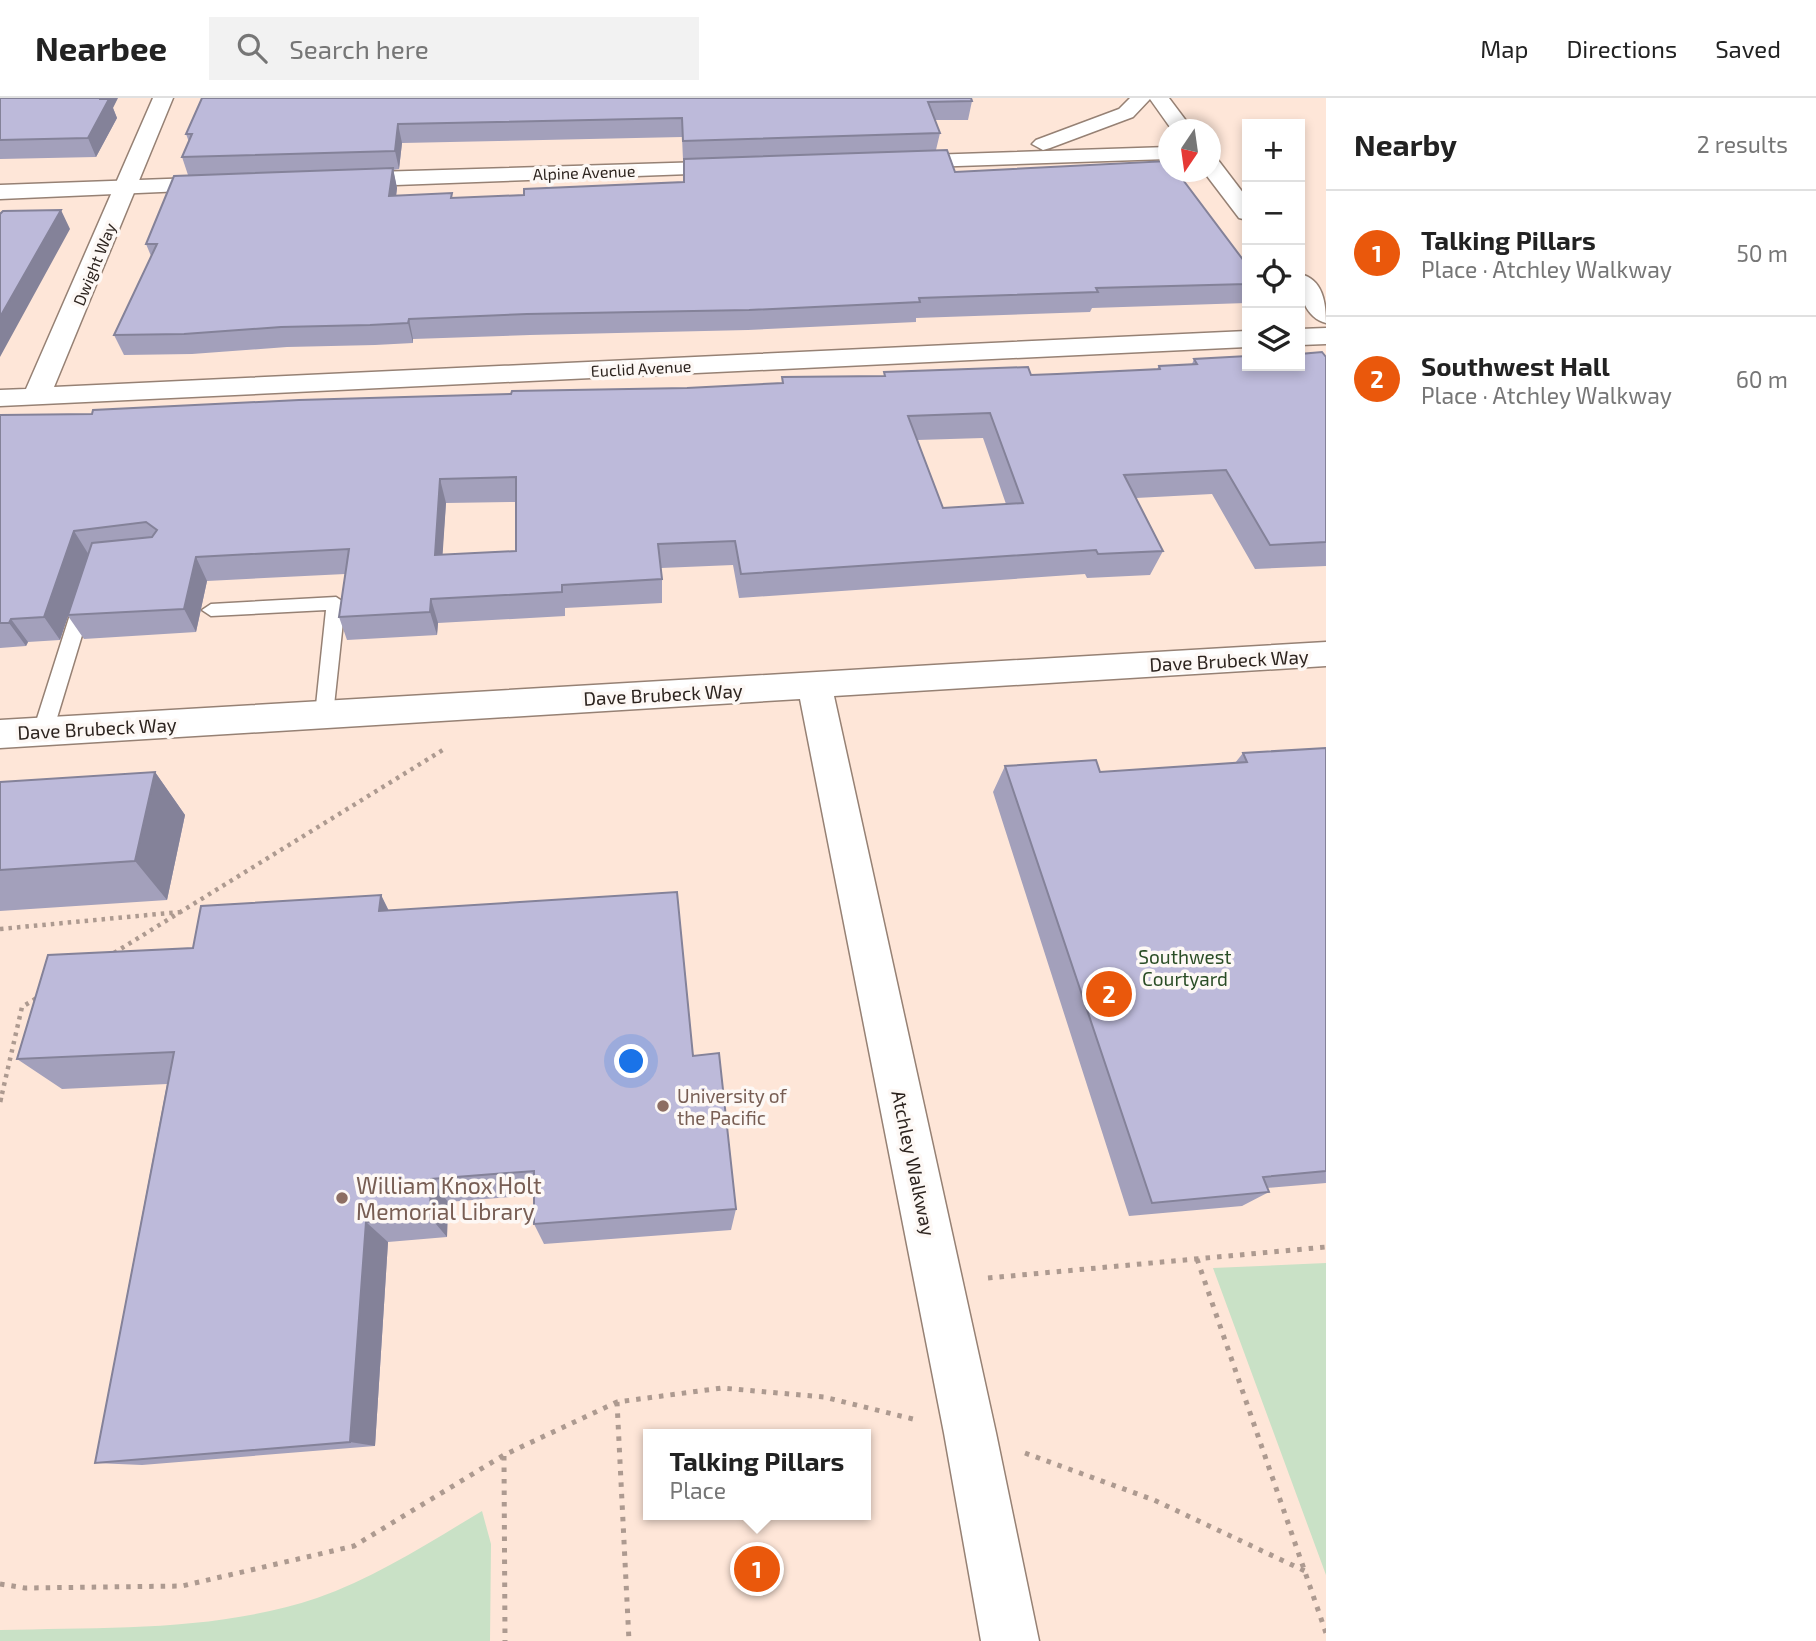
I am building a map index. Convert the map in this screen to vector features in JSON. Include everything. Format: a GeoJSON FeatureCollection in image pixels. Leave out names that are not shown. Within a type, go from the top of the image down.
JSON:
{"type":"FeatureCollection","features":[{"type":"Feature","properties":{"kind":"street","name":"Dwight Way"},"geometry":{"type":"LineString","coordinates":[[36,396],[66,332],[163,98]]}},
{"type":"Feature","properties":{"kind":"street"},"geometry":{"type":"LineString","coordinates":[[989,159],[1102,125],[1126,114],[1141,98]]}},
{"type":"Feature","properties":{"kind":"street"},"geometry":{"type":"LineString","coordinates":[[1159,98],[1175,119]]}},
{"type":"Feature","properties":{"kind":"street"},"geometry":{"type":"LineString","coordinates":[[879,162],[1158,153]]}},
{"type":"Feature","properties":{"kind":"street","name":"Alpine Avenue"},"geometry":{"type":"LineString","coordinates":[[325,181],[754,166]]}},
{"type":"Feature","properties":{"kind":"street"},"geometry":{"type":"LineString","coordinates":[[1221,179],[1242,207]]}},
{"type":"Feature","properties":{"kind":"street"},"geometry":{"type":"LineString","coordinates":[[0,192],[242,183]]}},
{"type":"Feature","properties":{"kind":"street"},"geometry":{"type":"LineString","coordinates":[[1305,288],[1326,315]]}},
{"type":"Feature","properties":{"kind":"street"},"geometry":{"type":"LineString","coordinates":[[1305,337],[1326,336]]}},
{"type":"Feature","properties":{"kind":"street","name":"Euclid Avenue"},"geometry":{"type":"LineString","coordinates":[[36,396],[1242,339]]}},
{"type":"Feature","properties":{"kind":"street"},"geometry":{"type":"LineString","coordinates":[[0,398],[36,396]]}},
{"type":"Feature","properties":{"kind":"street","name":"Dave Brubeck Way"},"geometry":{"type":"LineString","coordinates":[[0,733],[1326,654]]}},
{"type":"Feature","properties":{"kind":"street","name":"Atchley Walkway"},"geometry":{"type":"LineString","coordinates":[[814,685],[970,1433],[1010,1641]]}},
{"type":"Feature","properties":{"kind":"lane"},"geometry":{"type":"LineString","coordinates":[[43,731],[88,587]]}},
{"type":"Feature","properties":{"kind":"lane"},"geometry":{"type":"LineString","coordinates":[[211,610],[336,603],[324,715]]}},
{"type":"Feature","properties":{"kind":"path"},"geometry":{"type":"LineString","coordinates":[[103,960],[448,746]]}},
{"type":"Feature","properties":{"kind":"path"},"geometry":{"type":"LineString","coordinates":[[0,929],[184,912]]}},
{"type":"Feature","properties":{"kind":"path"},"geometry":{"type":"LineString","coordinates":[[0,1102],[22,1007],[45,993]]}},
{"type":"Feature","properties":{"kind":"path"},"geometry":{"type":"LineString","coordinates":[[939,1282],[1326,1247]]}},
{"type":"Feature","properties":{"kind":"path"},"geometry":{"type":"LineString","coordinates":[[1197,1259],[1326,1633]]}},
{"type":"Feature","properties":{"kind":"path"},"geometry":{"type":"LineString","coordinates":[[0,1584],[25,1587],[182,1586],[354,1546],[504,1455],[617,1402],[722,1388],[824,1397],[970,1433],[1154,1500],[1305,1572]]}},
{"type":"Feature","properties":{"kind":"path"},"geometry":{"type":"LineString","coordinates":[[617,1402],[629,1641]]}},
{"type":"Feature","properties":{"kind":"path"},"geometry":{"type":"LineString","coordinates":[[504,1455],[505,1641]]}},
{"type":"Feature","properties":{"kind":"green space"},"geometry":{"type":"Polygon","coordinates":[[[1326,1263],[1326,1575],[1213,1268],[1326,1263]]]}},
{"type":"Feature","properties":{"kind":"green space"},"geometry":{"type":"Polygon","coordinates":[[[482,1511],[491,1544],[490,1641],[0,1641],[0,1630],[160,1626],[239,1617],[278,1609],[317,1598],[360,1580],[402,1559],[482,1511]]]}},
{"type":"Feature","properties":{"kind":"building"},"geometry":{"type":"Polygon","coordinates":[[[0,98],[109,99],[88,138],[0,140],[0,98]]]}},
{"type":"Feature","properties":{"kind":"building"},"geometry":{"type":"Polygon","coordinates":[[[202,98],[971,98],[972,101],[928,102],[940,133],[683,141],[682,118],[398,124],[395,151],[182,157],[192,134],[186,134],[202,98]]]}},
{"type":"Feature","properties":{"kind":"building"},"geometry":{"type":"Polygon","coordinates":[[[947,150],[955,172],[1158,162],[1158,182],[1185,182],[1242,258],[1242,284],[1096,288],[1098,292],[919,298],[920,302],[749,310],[527,314],[409,319],[408,323],[370,325],[114,335],[157,244],[146,244],[174,176],[393,168],[389,196],[452,193],[451,198],[524,195],[524,189],[684,182],[684,159],[947,150]]]}},
{"type":"Feature","properties":{"kind":"building"},"geometry":{"type":"Polygon","coordinates":[[[61,210],[0,317],[0,214],[3,211],[61,210]]]}},
{"type":"Feature","properties":{"kind":"building"},"geometry":{"type":"Polygon","coordinates":[[[1322,352],[1326,357],[1326,542],[1270,545],[1226,470],[1124,475],[1163,551],[1098,554],[1096,550],[741,574],[735,541],[658,544],[662,579],[562,585],[562,592],[431,599],[430,612],[339,617],[349,549],[196,557],[184,609],[68,615],[92,543],[152,537],[157,530],[146,522],[74,531],[44,617],[11,619],[9,623],[0,623],[0,415],[92,414],[93,410],[299,400],[511,394],[512,391],[687,388],[783,383],[782,377],[885,376],[884,372],[1028,367],[1031,375],[1057,374],[1160,369],[1159,366],[1197,364],[1194,359],[1242,356],[1242,371],[1305,371],[1305,354],[1322,352]],[[990,413],[908,416],[943,508],[1023,503],[990,413]],[[516,477],[440,479],[435,555],[516,551],[516,477]]]}},
{"type":"Feature","properties":{"kind":"building"},"geometry":{"type":"Polygon","coordinates":[[[1326,748],[1326,1171],[1263,1177],[1269,1192],[1152,1203],[1005,766],[1096,760],[1100,772],[1247,762],[1243,753],[1326,748]]]}},
{"type":"Feature","properties":{"kind":"building"},"geometry":{"type":"Polygon","coordinates":[[[155,772],[135,861],[0,870],[0,782],[155,772]]]}},
{"type":"Feature","properties":{"kind":"building","name":"William Knox Holt Memorial Library"},"geometry":{"type":"Polygon","coordinates":[[[677,892],[693,1056],[719,1053],[736,1209],[534,1224],[534,1171],[431,1179],[430,1217],[366,1222],[350,1442],[95,1463],[174,1052],[17,1059],[48,955],[193,948],[201,906],[381,895],[379,911],[677,892]]]}},
{"type":"Feature","properties":{"kind":"place","name":"Southwest Hall"},"geometry":{"type":"Point","coordinates":[1109,994]}},
{"type":"Feature","properties":{"kind":"place","name":"University of the Pacific"},"geometry":{"type":"Point","coordinates":[663,1106]}},
{"type":"Feature","properties":{"kind":"place","name":"William Knox Holt Memorial Library"},"geometry":{"type":"Point","coordinates":[342,1198]}},
{"type":"Feature","properties":{"kind":"place","name":"Talking Pillars"},"geometry":{"type":"Point","coordinates":[757,1569]}},
{"type":"Feature","properties":{"kind":"park label","name":"Southwest Courtyard"},"geometry":{"type":"Point","coordinates":[1185,967]}}]}
